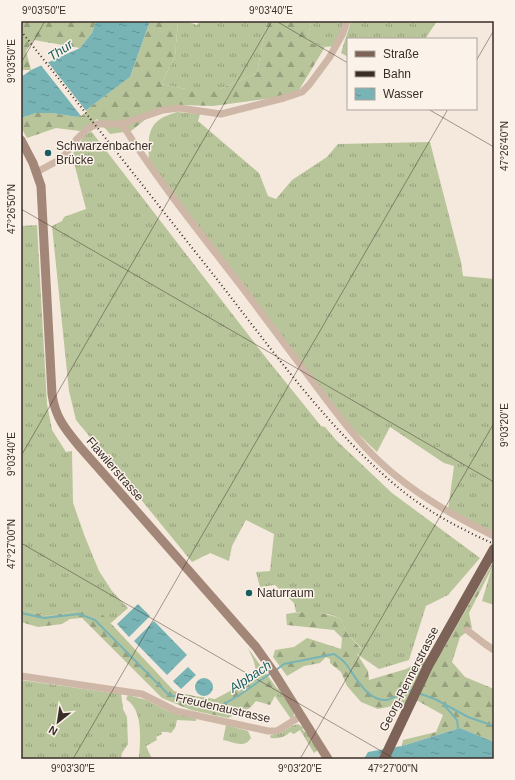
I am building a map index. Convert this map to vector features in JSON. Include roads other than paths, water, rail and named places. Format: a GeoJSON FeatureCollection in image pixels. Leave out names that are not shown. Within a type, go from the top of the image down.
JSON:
{"type":"FeatureCollection","features":[{"type":"Feature","properties":{"kind":"main road","name":"Flawilerstrasse"},"geometry":{"type":"LineString","coordinates":[[21,140],[37,172],[41,186],[52,394],[60,422],[83,451],[256,647],[328,759]]}},
{"type":"Feature","properties":{"kind":"main road","name":"Georg-Rennerstrasse"},"geometry":{"type":"LineString","coordinates":[[384,759],[428,666],[494,549]]}},
{"type":"Feature","properties":{"kind":"street"},"geometry":{"type":"LineString","coordinates":[[37,172],[59,160],[87,129],[97,124],[122,124],[163,110],[179,108],[222,114],[302,92],[310,85],[329,58],[342,35],[347,21]]}},
{"type":"Feature","properties":{"kind":"street"},"geometry":{"type":"LineString","coordinates":[[122,124],[147,162],[338,415],[368,449],[386,467],[422,495],[470,524],[494,536]]}},
{"type":"Feature","properties":{"kind":"street"},"geometry":{"type":"LineString","coordinates":[[467,630],[494,650]]}},
{"type":"Feature","properties":{"kind":"street","name":"Freudenaustrasse"},"geometry":{"type":"LineString","coordinates":[[21,676],[142,694],[176,711],[268,731],[277,731],[301,716]]}},
{"type":"Feature","properties":{"kind":"water"},"geometry":{"type":"Polygon","coordinates":[[[96,21],[150,21],[130,77],[77,117],[52,113],[36,113],[21,118],[21,77],[31,70],[80,48],[92,33],[96,21]]]}},
{"type":"Feature","properties":{"kind":"water"},"geometry":{"type":"Polygon","coordinates":[[[138,604],[150,616],[129,637],[117,624],[138,604]]]}},
{"type":"Feature","properties":{"kind":"water"},"geometry":{"type":"Polygon","coordinates":[[[154,621],[187,655],[167,675],[134,641],[154,621]]]}},
{"type":"Feature","properties":{"kind":"water"},"geometry":{"type":"Polygon","coordinates":[[[188,667],[196,675],[181,689],[173,681],[188,667]]]}},
{"type":"Feature","properties":{"kind":"water"},"geometry":{"type":"Polygon","coordinates":[[[204,678],[210,681],[213,687],[210,693],[204,696],[198,693],[195,687],[198,681],[204,678]]]}},
{"type":"Feature","properties":{"kind":"water"},"geometry":{"type":"Polygon","coordinates":[[[460,728],[494,742],[494,759],[364,759],[368,752],[402,746],[460,728]]]}},
{"type":"Feature","properties":{"kind":"waterway","name":"Alpbach"},"geometry":{"type":"LineString","coordinates":[[21,613],[44,618],[79,614],[95,620],[169,695],[219,707],[271,673]]}},
{"type":"Feature","properties":{"kind":"waterway","name":"Alpbach"},"geometry":{"type":"LineString","coordinates":[[276,670],[284,664],[334,654],[345,663],[362,687],[367,692],[379,699],[386,700],[409,690],[412,691]]}},
{"type":"Feature","properties":{"kind":"waterway","name":"Alpbach"},"geometry":{"type":"LineString","coordinates":[[418,693],[435,699],[468,717],[494,726]]}},
{"type":"Feature","properties":{"kind":"waterway"},"geometry":{"type":"LineString","coordinates":[[444,705],[457,720],[458,728]]}},
{"type":"Feature","properties":{"kind":"railway"},"geometry":{"type":"LineString","coordinates":[[21,31],[279,360],[327,417],[378,470],[405,493],[448,521],[494,544]]}},
{"type":"Feature","properties":{"kind":"place","name":"Schwarzenbacher Brücke"},"geometry":{"type":"Point","coordinates":[48,153]}},
{"type":"Feature","properties":{"kind":"place","name":"Naturraum"},"geometry":{"type":"Point","coordinates":[249,593]}},
{"type":"Feature","properties":{"kind":"water label","name":"Thur"},"geometry":{"type":"Point","coordinates":[60,50]}}]}
